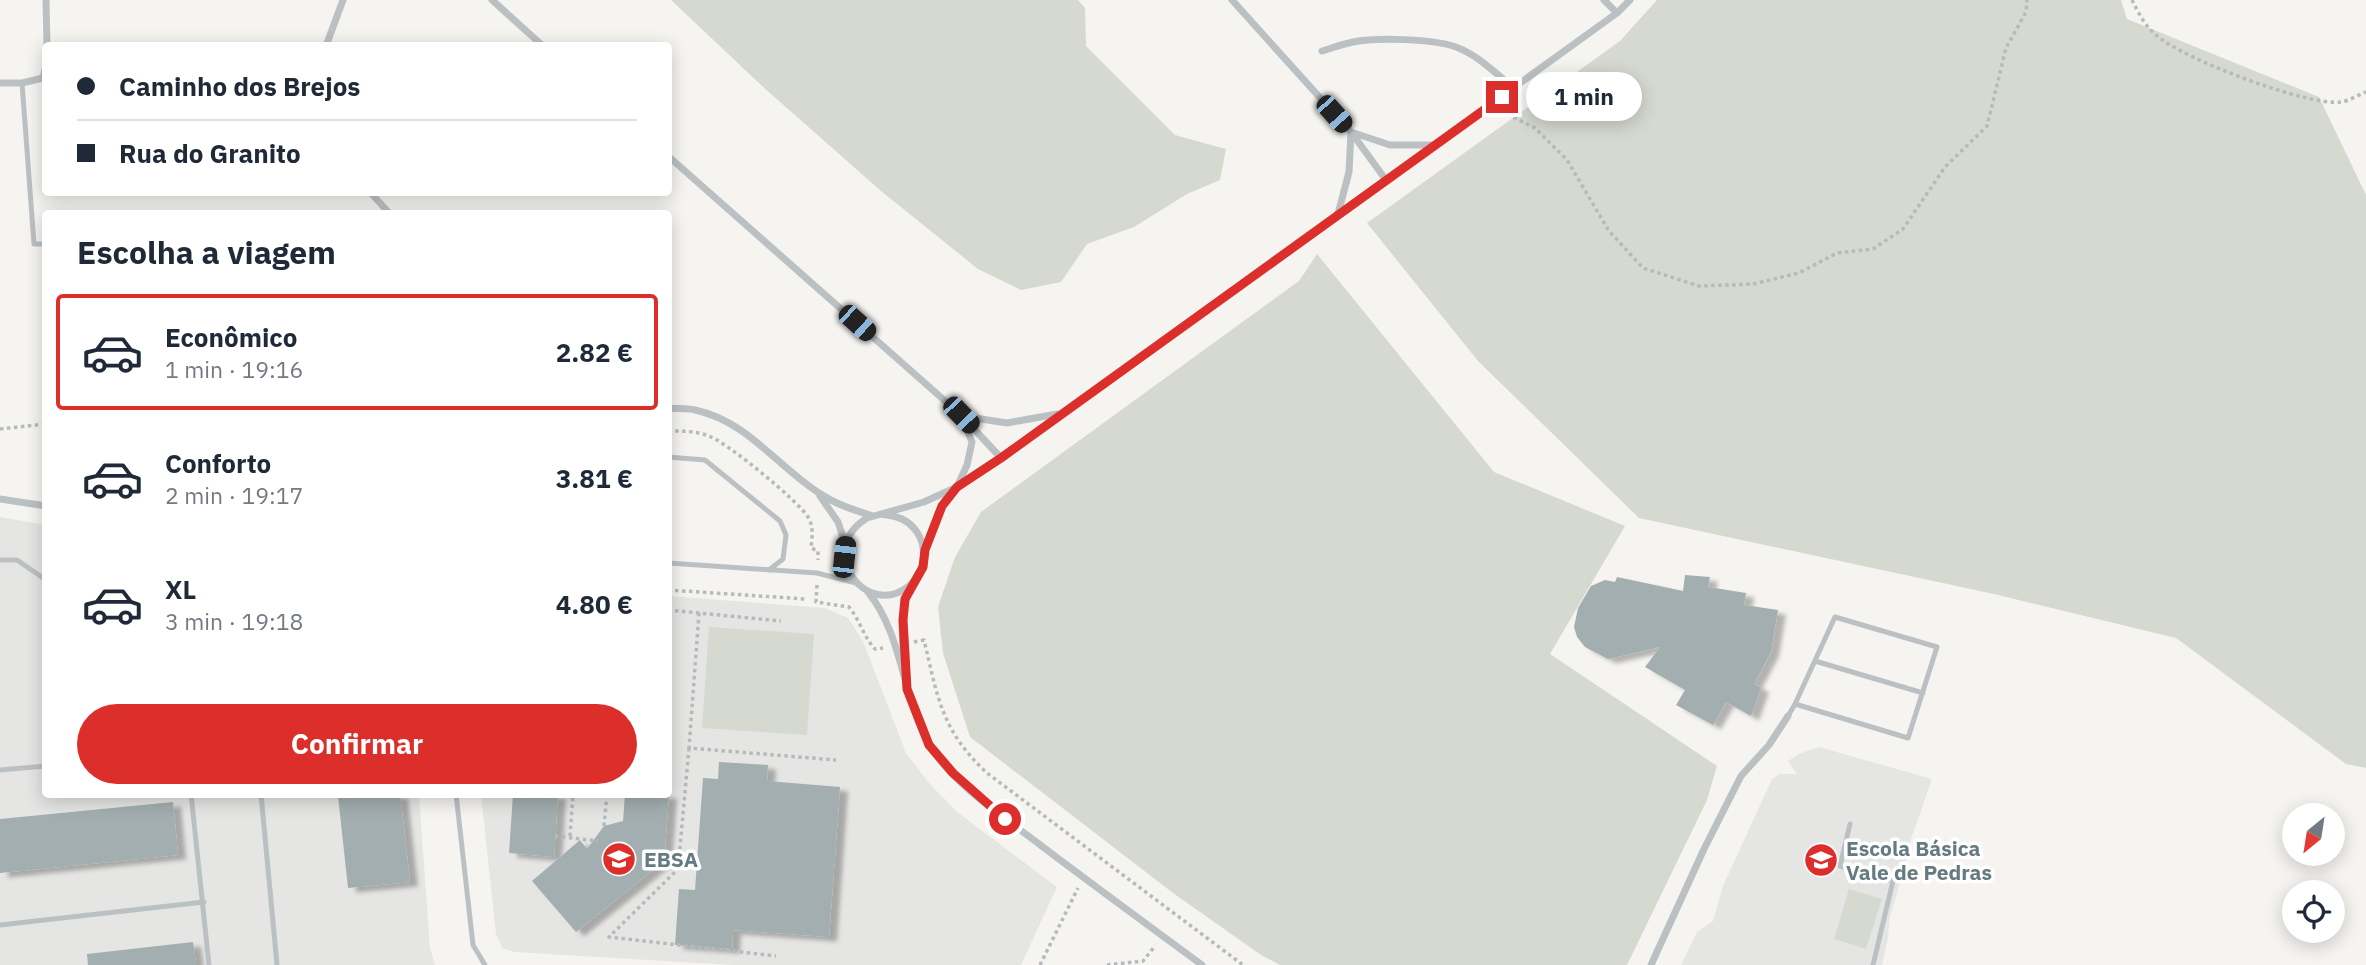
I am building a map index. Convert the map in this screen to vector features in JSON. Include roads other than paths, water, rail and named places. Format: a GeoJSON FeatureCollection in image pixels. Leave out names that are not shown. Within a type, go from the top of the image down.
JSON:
{"type":"FeatureCollection","features":[{"type":"Feature","properties":{"kind":"street"},"geometry":{"type":"LineString","coordinates":[[46,0],[47,42]]}},
{"type":"Feature","properties":{"kind":"street"},"geometry":{"type":"LineString","coordinates":[[327,42],[343,0]]}},
{"type":"Feature","properties":{"kind":"street"},"geometry":{"type":"LineString","coordinates":[[492,0],[539,42]]}},
{"type":"Feature","properties":{"kind":"street"},"geometry":{"type":"LineString","coordinates":[[1232,0],[1351,132],[1386,180]]}},
{"type":"Feature","properties":{"kind":"street"},"geometry":{"type":"LineString","coordinates":[[1604,0],[1617,13]]}},
{"type":"Feature","properties":{"kind":"street"},"geometry":{"type":"LineString","coordinates":[[917,579],[899,592],[880,595],[856,583],[848,572],[844,557],[845,543],[850,533],[860,522],[924,502],[957,487],[1001,458],[1514,88],[1617,13],[1630,0]]}},
{"type":"Feature","properties":{"kind":"street"},"geometry":{"type":"LineString","coordinates":[[1322,51],[1371,40],[1437,42],[1457,47],[1475,57],[1514,88]]}},
{"type":"Feature","properties":{"kind":"street"},"geometry":{"type":"LineString","coordinates":[[0,83],[22,83],[42,78]]}},
{"type":"Feature","properties":{"kind":"street"},"geometry":{"type":"LineString","coordinates":[[1351,132],[1390,145],[1434,145]]}},
{"type":"Feature","properties":{"kind":"street"},"geometry":{"type":"LineString","coordinates":[[1338,215],[1349,172],[1351,132]]}},
{"type":"Feature","properties":{"kind":"street"},"geometry":{"type":"LineString","coordinates":[[672,160],[961,415],[1001,458]]}},
{"type":"Feature","properties":{"kind":"street"},"geometry":{"type":"LineString","coordinates":[[374,196],[386,210]]}},
{"type":"Feature","properties":{"kind":"street"},"geometry":{"type":"LineString","coordinates":[[672,408],[695,410],[743,430],[818,493],[846,508],[900,517],[912,525],[925,550]]}},
{"type":"Feature","properties":{"kind":"street"},"geometry":{"type":"LineString","coordinates":[[961,415],[1007,423],[1034,420],[1063,412]]}},
{"type":"Feature","properties":{"kind":"street"},"geometry":{"type":"LineString","coordinates":[[907,689],[903,632],[905,599],[923,567],[925,550],[942,506],[957,487],[967,465],[972,442],[961,415]]}},
{"type":"Feature","properties":{"kind":"street"},"geometry":{"type":"LineString","coordinates":[[818,493],[838,522],[845,543]]}},
{"type":"Feature","properties":{"kind":"street"},"geometry":{"type":"LineString","coordinates":[[0,499],[42,505]]}},
{"type":"Feature","properties":{"kind":"street"},"geometry":{"type":"LineString","coordinates":[[868,591],[885,620],[907,689],[929,745],[953,773],[986,804],[1202,965]]}},
{"type":"Feature","properties":{"kind":"street"},"geometry":{"type":"LineString","coordinates":[[1651,965],[1741,776],[1769,745],[1788,716]]}},
{"type":"Feature","properties":{"kind":"lane"},"geometry":{"type":"LineString","coordinates":[[22,83],[34,244],[42,244]]}},
{"type":"Feature","properties":{"kind":"lane"},"geometry":{"type":"LineString","coordinates":[[672,457],[705,460],[780,520],[786,535],[783,559],[769,570]]}},
{"type":"Feature","properties":{"kind":"lane"},"geometry":{"type":"LineString","coordinates":[[0,560],[17,560],[42,577]]}},
{"type":"Feature","properties":{"kind":"lane"},"geometry":{"type":"LineString","coordinates":[[672,563],[817,573],[856,583]]}},
{"type":"Feature","properties":{"kind":"lane"},"geometry":{"type":"LineString","coordinates":[[1788,716],[1835,617],[1937,647],[1909,738],[1795,704]]}},
{"type":"Feature","properties":{"kind":"lane"},"geometry":{"type":"LineString","coordinates":[[1815,661],[1923,693]]}},
{"type":"Feature","properties":{"kind":"lane"},"geometry":{"type":"LineString","coordinates":[[0,770],[42,766]]}},
{"type":"Feature","properties":{"kind":"lane"},"geometry":{"type":"LineString","coordinates":[[191,798],[209,965]]}},
{"type":"Feature","properties":{"kind":"lane"},"geometry":{"type":"LineString","coordinates":[[261,798],[277,965]]}},
{"type":"Feature","properties":{"kind":"lane"},"geometry":{"type":"LineString","coordinates":[[456,798],[472,945],[485,965]]}},
{"type":"Feature","properties":{"kind":"lane"},"geometry":{"type":"LineString","coordinates":[[1850,824],[1840,866],[1893,881],[1873,965]]}},
{"type":"Feature","properties":{"kind":"lane"},"geometry":{"type":"LineString","coordinates":[[0,925],[204,902]]}},
{"type":"Feature","properties":{"kind":"place","name":"EBSA"},"geometry":{"type":"Point","coordinates":[619,859]}},
{"type":"Feature","properties":{"kind":"place","name":"Escola Básica Vale de Pedras"},"geometry":{"type":"Point","coordinates":[1821,860]}}]}
